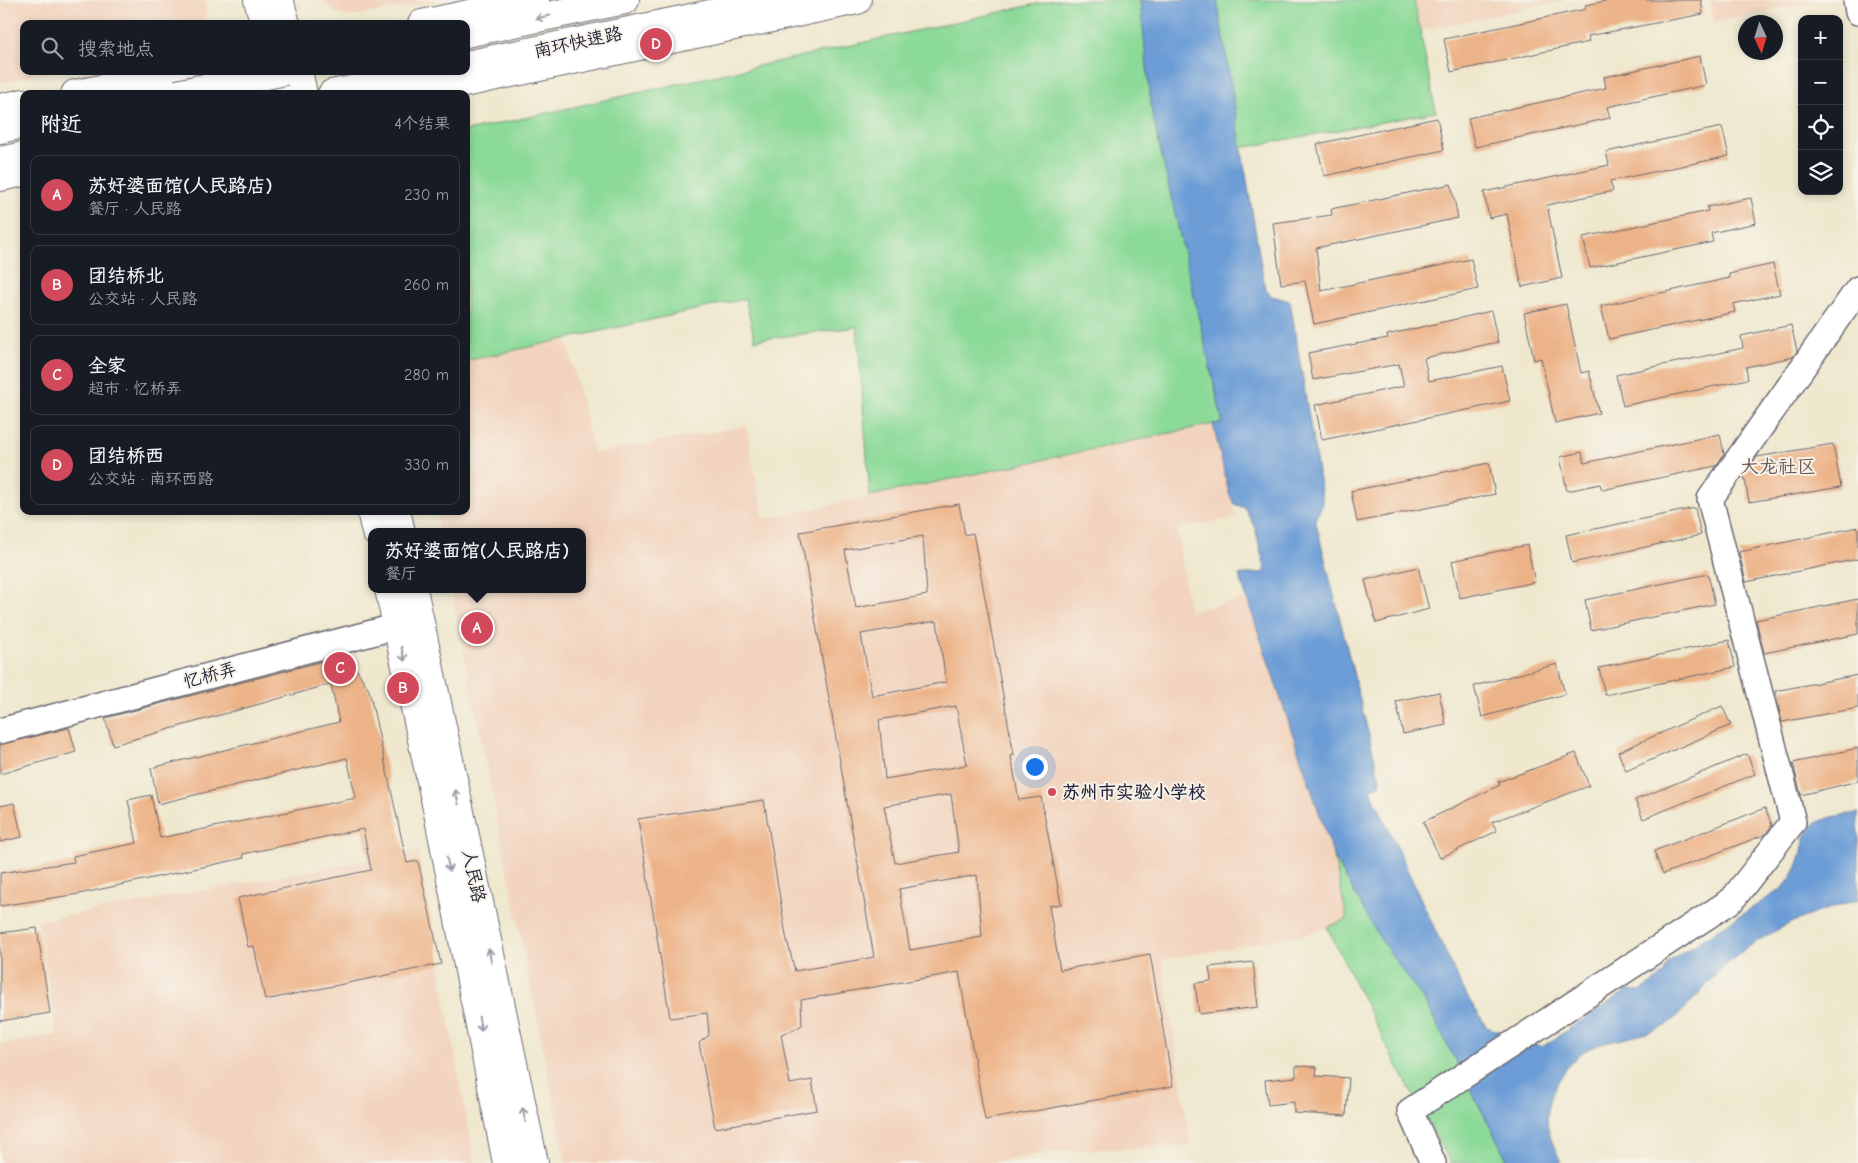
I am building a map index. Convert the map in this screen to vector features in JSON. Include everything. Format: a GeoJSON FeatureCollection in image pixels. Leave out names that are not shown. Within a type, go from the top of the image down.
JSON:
{"type":"FeatureCollection","features":[{"type":"Feature","properties":{"kind":"main road"},"geometry":{"type":"LineString","coordinates":[[258,0],[264,20]]}},
{"type":"Feature","properties":{"kind":"main road"},"geometry":{"type":"LineString","coordinates":[[279,0],[285,20]]}},
{"type":"Feature","properties":{"kind":"main road"},"geometry":{"type":"LineString","coordinates":[[441,20],[535,0]]}},
{"type":"Feature","properties":{"kind":"main road","name":"南环快速路"},"geometry":{"type":"LineString","coordinates":[[470,32],[625,0]]}},
{"type":"Feature","properties":{"kind":"main road","name":"南环快速路"},"geometry":{"type":"LineString","coordinates":[[470,65],[777,0]]}},
{"type":"Feature","properties":{"kind":"main road"},"geometry":{"type":"LineString","coordinates":[[431,90],[857,0]]}},
{"type":"Feature","properties":{"kind":"main road"},"geometry":{"type":"LineString","coordinates":[[95,90],[172,75]]}},
{"type":"Feature","properties":{"kind":"main road"},"geometry":{"type":"LineString","coordinates":[[196,90],[266,75]]}},
{"type":"Feature","properties":{"kind":"main road"},"geometry":{"type":"LineString","coordinates":[[277,75],[279,90]]}},
{"type":"Feature","properties":{"kind":"main road"},"geometry":{"type":"LineString","coordinates":[[299,75],[302,90]]}},
{"type":"Feature","properties":{"kind":"main road"},"geometry":{"type":"LineString","coordinates":[[351,90],[420,75]]}},
{"type":"Feature","properties":{"kind":"main road"},"geometry":{"type":"LineString","coordinates":[[0,108],[20,105]]}},
{"type":"Feature","properties":{"kind":"main road"},"geometry":{"type":"LineString","coordinates":[[0,129],[20,125]]}},
{"type":"Feature","properties":{"kind":"main road"},"geometry":{"type":"LineString","coordinates":[[0,161],[20,157]]}},
{"type":"Feature","properties":{"kind":"main road"},"geometry":{"type":"LineString","coordinates":[[0,177],[20,173]]}},
{"type":"Feature","properties":{"kind":"main road"},"geometry":{"type":"LineString","coordinates":[[372,515],[375,528]]}},
{"type":"Feature","properties":{"kind":"main road"},"geometry":{"type":"LineString","coordinates":[[397,515],[400,528]]}},
{"type":"Feature","properties":{"kind":"main road","name":"人民路"},"geometry":{"type":"LineString","coordinates":[[391,593],[408,623],[534,1163]]}},
{"type":"Feature","properties":{"kind":"main road","name":"人民路"},"geometry":{"type":"LineString","coordinates":[[412,593],[408,623],[437,808],[507,1163]]}},
{"type":"Feature","properties":{"kind":"street"},"geometry":{"type":"LineString","coordinates":[[1856,0],[1858,12]]}},
{"type":"Feature","properties":{"kind":"street"},"geometry":{"type":"LineString","coordinates":[[1433,1163],[1410,1111],[1732,900],[1793,822],[1710,499],[1858,288]]}},
{"type":"Feature","properties":{"kind":"street","name":"忆桥弄"},"geometry":{"type":"LineString","coordinates":[[0,731],[408,623]]}},
{"type":"Feature","properties":{"kind":"shaded area"},"geometry":{"type":"Polygon","coordinates":[[[0,0],[206,0],[204,20],[20,20],[20,75],[38,75],[0,83],[0,0]]]}},
{"type":"Feature","properties":{"kind":"shaded area"},"geometry":{"type":"Polygon","coordinates":[[[321,0],[440,0],[350,17],[335,13],[321,0]]]}},
{"type":"Feature","properties":{"kind":"shaded area"},"geometry":{"type":"Polygon","coordinates":[[[1414,0],[1567,0],[1420,31],[1414,0]]]}},
{"type":"Feature","properties":{"kind":"shaded area"},"geometry":{"type":"Polygon","coordinates":[[[1709,0],[1820,0],[1748,15],[1738,15],[1738,17],[1714,22],[1709,0]]]}},
{"type":"Feature","properties":{"kind":"shaded area","name":"苏州市实验小学校"},"geometry":{"type":"Polygon","coordinates":[[[566,337],[594,453],[746,426],[764,519],[1213,424],[1236,518],[1177,528],[1189,611],[1247,599],[1334,857],[1347,919],[1307,934],[1162,960],[1191,1146],[1057,1151],[990,1163],[566,1163],[452,593],[586,593],[586,528],[439,528],[436,515],[470,515],[470,360],[566,337]]]}},
{"type":"Feature","properties":{"kind":"shaded area"},"geometry":{"type":"Polygon","coordinates":[[[418,851],[475,1163],[0,1163],[0,1044],[57,1035],[38,921],[418,851]]]}},
{"type":"Feature","properties":{"kind":"green space"},"geometry":{"type":"Polygon","coordinates":[[[1054,0],[1140,0],[1152,113],[1223,424],[1213,424],[870,496],[857,327],[755,340],[745,299],[470,360],[470,130],[1054,0]]]}},
{"type":"Feature","properties":{"kind":"green space"},"geometry":{"type":"Polygon","coordinates":[[[1217,0],[1414,0],[1436,112],[1241,148],[1217,0]]]}},
{"type":"Feature","properties":{"kind":"green space"},"geometry":{"type":"Polygon","coordinates":[[[1334,857],[1425,1002],[1509,1163],[1451,1163],[1389,1051],[1327,927],[1347,919],[1334,857]]]}},
{"type":"Feature","properties":{"kind":"water"},"geometry":{"type":"Polygon","coordinates":[[[1140,0],[1217,0],[1265,289],[1272,296],[1290,301],[1323,504],[1315,519],[1381,784],[1370,789],[1463,990],[1487,1027],[1542,1047],[1628,990],[1641,991],[1663,975],[1668,962],[1783,888],[1800,859],[1805,837],[1810,829],[1819,822],[1834,817],[1858,813],[1858,900],[1786,925],[1754,944],[1724,967],[1681,1013],[1665,1026],[1592,1047],[1574,1060],[1558,1081],[1549,1105],[1547,1117],[1549,1132],[1561,1163],[1509,1163],[1425,1002],[1379,937],[1334,857],[1239,575],[1266,572],[1255,528],[1245,508],[1234,504],[1229,493],[1213,424],[1223,423],[1152,113],[1140,0]]]}},
{"type":"Feature","properties":{"kind":"building"},"geometry":{"type":"Polygon","coordinates":[[[1611,0],[1701,0],[1703,14],[1588,36],[1589,42],[1451,72],[1444,39],[1586,9],[1585,5],[1611,0]]]}},
{"type":"Feature","properties":{"kind":"building"},"geometry":{"type":"Polygon","coordinates":[[[1700,56],[1706,85],[1607,107],[1610,118],[1475,147],[1468,118],[1606,88],[1604,77],[1700,56]]]}},
{"type":"Feature","properties":{"kind":"building"},"geometry":{"type":"Polygon","coordinates":[[[1437,118],[1444,150],[1324,176],[1317,144],[1437,118]]]}},
{"type":"Feature","properties":{"kind":"building"},"geometry":{"type":"Polygon","coordinates":[[[1722,127],[1729,156],[1610,181],[1613,191],[1547,205],[1562,278],[1522,287],[1507,214],[1489,218],[1484,192],[1609,165],[1606,152],[1722,127]]]}},
{"type":"Feature","properties":{"kind":"building"},"geometry":{"type":"Polygon","coordinates":[[[1451,184],[1458,218],[1316,248],[1321,291],[1471,259],[1478,289],[1314,324],[1305,281],[1281,284],[1273,223],[1332,215],[1331,209],[1451,184]]]}},
{"type":"Feature","properties":{"kind":"building"},"geometry":{"type":"Polygon","coordinates":[[[1751,198],[1756,223],[1711,233],[1713,242],[1590,268],[1583,237],[1708,211],[1707,207],[1751,198]]]}},
{"type":"Feature","properties":{"kind":"building"},"geometry":{"type":"Polygon","coordinates":[[[1773,264],[1780,294],[1733,304],[1735,312],[1609,339],[1601,306],[1730,278],[1729,274],[1773,264]]]}},
{"type":"Feature","properties":{"kind":"building"},"geometry":{"type":"Polygon","coordinates":[[[1566,304],[1581,373],[1589,371],[1599,413],[1555,423],[1541,358],[1534,360],[1524,313],[1566,304]]]}},
{"type":"Feature","properties":{"kind":"building"},"geometry":{"type":"Polygon","coordinates":[[[1491,311],[1498,342],[1424,358],[1429,381],[1502,366],[1510,401],[1322,440],[1315,405],[1404,386],[1399,364],[1313,380],[1308,353],[1388,338],[1387,335],[1491,311]]]}},
{"type":"Feature","properties":{"kind":"building"},"geometry":{"type":"Polygon","coordinates":[[[1791,325],[1797,351],[1793,357],[1746,367],[1748,379],[1623,406],[1616,375],[1743,348],[1741,336],[1791,325]]]}},
{"type":"Feature","properties":{"kind":"building"},"geometry":{"type":"Polygon","coordinates":[[[1720,434],[1724,454],[1716,466],[1602,490],[1600,484],[1567,491],[1560,457],[1582,452],[1584,463],[1720,434]]]}},
{"type":"Feature","properties":{"kind":"building"},"geometry":{"type":"Polygon","coordinates":[[[1833,444],[1841,487],[1749,502],[1744,475],[1757,457],[1833,444]]]}},
{"type":"Feature","properties":{"kind":"building"},"geometry":{"type":"Polygon","coordinates":[[[1489,463],[1495,494],[1357,522],[1351,491],[1489,463]]]}},
{"type":"Feature","properties":{"kind":"building"},"geometry":{"type":"Polygon","coordinates":[[[959,504],[965,535],[973,533],[1014,755],[1011,756],[1019,800],[1041,797],[1061,904],[1049,906],[1060,970],[1150,954],[1173,1086],[985,1120],[959,972],[801,1000],[802,1025],[781,1034],[790,1084],[812,1080],[817,1110],[715,1128],[699,1043],[709,1035],[707,1013],[670,1018],[638,819],[764,800],[786,936],[795,971],[874,957],[800,532],[959,504]],[[923,536],[845,550],[856,608],[927,595],[923,536]],[[937,621],[861,634],[872,696],[946,682],[937,621]],[[956,706],[879,720],[885,779],[967,765],[956,706]],[[951,794],[884,806],[895,863],[959,852],[951,794]],[[977,875],[899,889],[910,950],[982,937],[977,875]]]}},
{"type":"Feature","properties":{"kind":"building"},"geometry":{"type":"Polygon","coordinates":[[[1695,508],[1701,535],[1572,563],[1566,535],[1695,508]]]}},
{"type":"Feature","properties":{"kind":"building"},"geometry":{"type":"Polygon","coordinates":[[[1858,527],[1858,559],[1746,582],[1739,552],[1858,527]]]}},
{"type":"Feature","properties":{"kind":"building"},"geometry":{"type":"Polygon","coordinates":[[[1527,545],[1535,582],[1460,598],[1452,561],[1527,545]]]}},
{"type":"Feature","properties":{"kind":"building"},"geometry":{"type":"Polygon","coordinates":[[[1418,567],[1429,609],[1376,623],[1365,580],[1418,567]]]}},
{"type":"Feature","properties":{"kind":"building"},"geometry":{"type":"Polygon","coordinates":[[[1708,574],[1715,604],[1591,630],[1585,600],[1708,574]]]}},
{"type":"Feature","properties":{"kind":"building"},"geometry":{"type":"Polygon","coordinates":[[[1858,599],[1858,634],[1764,653],[1756,620],[1858,599]]]}},
{"type":"Feature","properties":{"kind":"building"},"geometry":{"type":"Polygon","coordinates":[[[1729,640],[1735,667],[1605,695],[1599,668],[1729,640]]]}},
{"type":"Feature","properties":{"kind":"building"},"geometry":{"type":"Polygon","coordinates":[[[335,658],[357,670],[369,690],[407,863],[418,861],[441,964],[265,1000],[254,946],[248,947],[238,898],[371,870],[363,829],[243,854],[244,858],[79,894],[0,906],[0,873],[74,862],[73,856],[137,843],[128,800],[151,795],[160,838],[356,798],[347,758],[158,804],[151,768],[339,722],[331,684],[113,745],[105,718],[335,658]]]}},
{"type":"Feature","properties":{"kind":"building"},"geometry":{"type":"Polygon","coordinates":[[[1557,664],[1565,694],[1482,717],[1474,686],[1557,664]]]}},
{"type":"Feature","properties":{"kind":"building"},"geometry":{"type":"Polygon","coordinates":[[[1858,675],[1858,708],[1782,722],[1775,691],[1858,675]]]}},
{"type":"Feature","properties":{"kind":"building"},"geometry":{"type":"Polygon","coordinates":[[[1439,692],[1446,725],[1403,734],[1396,701],[1439,692]]]}},
{"type":"Feature","properties":{"kind":"building"},"geometry":{"type":"Polygon","coordinates":[[[1722,706],[1731,725],[1626,771],[1618,752],[1722,706]]]}},
{"type":"Feature","properties":{"kind":"building"},"geometry":{"type":"Polygon","coordinates":[[[69,728],[76,752],[0,774],[0,745],[69,728]]]}},
{"type":"Feature","properties":{"kind":"building"},"geometry":{"type":"Polygon","coordinates":[[[1858,748],[1858,781],[1801,795],[1793,763],[1858,748]]]}},
{"type":"Feature","properties":{"kind":"building"},"geometry":{"type":"Polygon","coordinates":[[[1576,753],[1589,786],[1492,822],[1497,831],[1440,858],[1423,822],[1500,785],[1498,782],[1576,753]]]}},
{"type":"Feature","properties":{"kind":"building"},"geometry":{"type":"Polygon","coordinates":[[[1747,754],[1755,774],[1643,819],[1635,800],[1747,754]]]}},
{"type":"Feature","properties":{"kind":"building"},"geometry":{"type":"Polygon","coordinates":[[[14,803],[22,837],[0,842],[0,806],[14,803]]]}},
{"type":"Feature","properties":{"kind":"building"},"geometry":{"type":"Polygon","coordinates":[[[1765,808],[1772,825],[1766,834],[1663,874],[1654,851],[1765,808]]]}},
{"type":"Feature","properties":{"kind":"building"},"geometry":{"type":"Polygon","coordinates":[[[37,928],[50,1013],[0,1021],[0,933],[37,928]]]}},
{"type":"Feature","properties":{"kind":"building"},"geometry":{"type":"Polygon","coordinates":[[[1253,962],[1258,1007],[1199,1014],[1195,983],[1211,981],[1209,967],[1253,962]]]}},
{"type":"Feature","properties":{"kind":"building"},"geometry":{"type":"Polygon","coordinates":[[[1296,1066],[1317,1067],[1316,1076],[1349,1078],[1346,1116],[1294,1113],[1294,1102],[1268,1105],[1265,1080],[1296,1077],[1296,1066]]]}},
{"type":"Feature","properties":{"kind":"place","name":"团结桥西"},"geometry":{"type":"Point","coordinates":[656,44]}},
{"type":"Feature","properties":{"kind":"place","name":"苏好婆面馆(人民路店)"},"geometry":{"type":"Point","coordinates":[477,628]}},
{"type":"Feature","properties":{"kind":"place","name":"全家"},"geometry":{"type":"Point","coordinates":[340,668]}},
{"type":"Feature","properties":{"kind":"place","name":"团结桥北"},"geometry":{"type":"Point","coordinates":[403,688]}},
{"type":"Feature","properties":{"kind":"place","name":"苏州市实验小学校"},"geometry":{"type":"Point","coordinates":[1052,792]}},
{"type":"Feature","properties":{"kind":"district","name":"大龙社区"},"geometry":{"type":"Point","coordinates":[1778,466]}}]}
